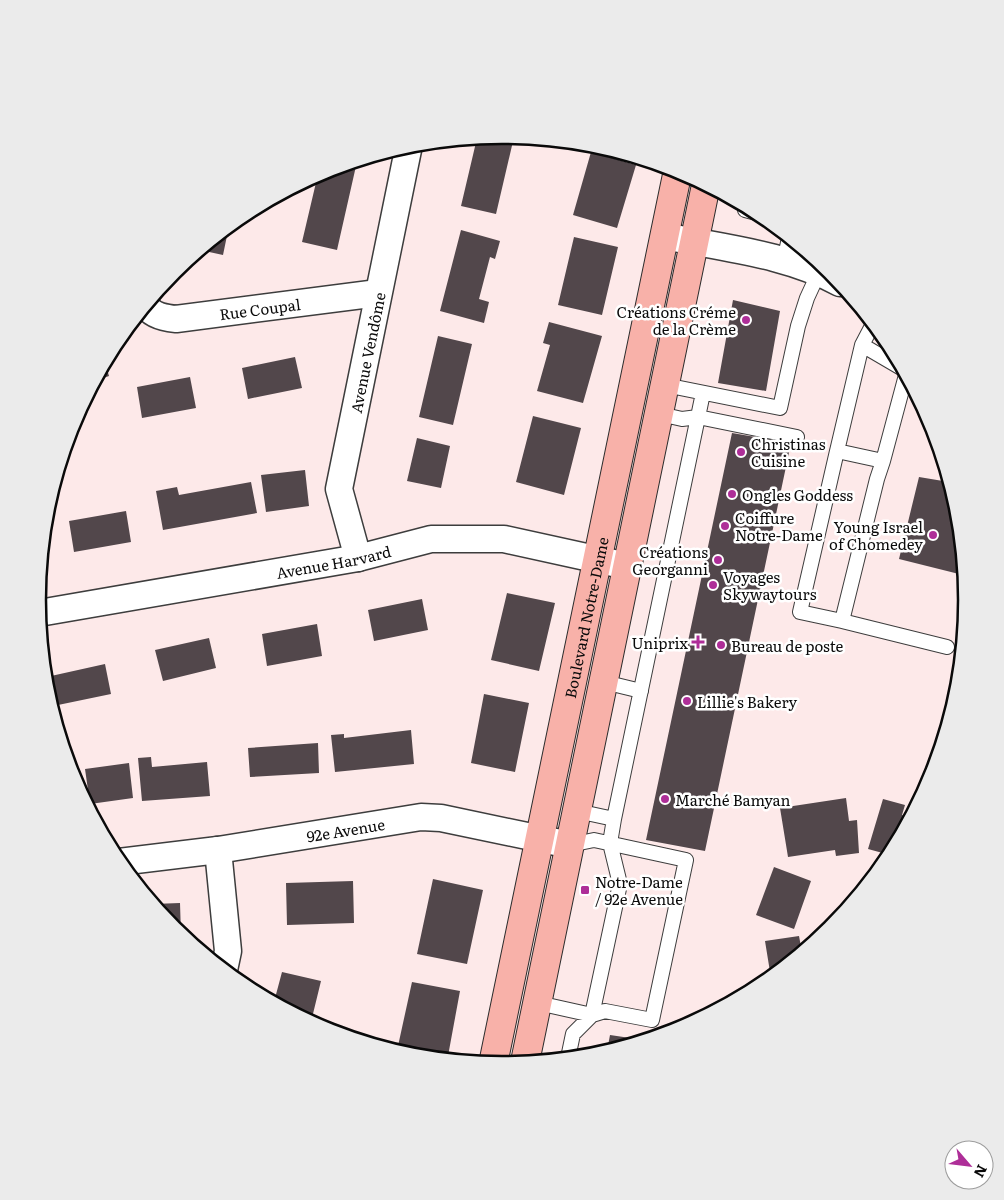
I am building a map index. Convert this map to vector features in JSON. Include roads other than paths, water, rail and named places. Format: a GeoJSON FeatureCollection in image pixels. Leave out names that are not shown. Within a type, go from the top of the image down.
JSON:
{"type":"FeatureCollection","features":[{"type":"Feature","properties":{"kind":"street","name":"Avenue Vendôme"},"geometry":{"type":"LineString","coordinates":[[358,558],[339,489],[407,154]]}},
{"type":"Feature","properties":{"kind":"street","name":"Boulevard Notre-Dame"},"geometry":{"type":"LineString","coordinates":[[495,1056],[676,179]]}},
{"type":"Feature","properties":{"kind":"street","name":"Boulevard Notre-Dame"},"geometry":{"type":"LineString","coordinates":[[527,1055],[705,191]]}},
{"type":"Feature","properties":{"kind":"street"},"geometry":{"type":"LineString","coordinates":[[665,236],[694,242],[787,249],[811,266]]}},
{"type":"Feature","properties":{"kind":"street","name":"Rue Coupal"},"geometry":{"type":"LineString","coordinates":[[151,310],[161,317],[176,319],[378,294]]}},
{"type":"Feature","properties":{"kind":"street","name":"Avenue Harvard"},"geometry":{"type":"LineString","coordinates":[[46,612],[358,558],[431,539],[504,539],[627,566]]}},
{"type":"Feature","properties":{"kind":"street","name":"92e Avenue"},"geometry":{"type":"LineString","coordinates":[[129,861],[218,850],[421,817],[441,818],[570,845]]}},
{"type":"Feature","properties":{"kind":"street"},"geometry":{"type":"LineString","coordinates":[[218,850],[228,952],[226,962]]}},
{"type":"Feature","properties":{"kind":"lane"},"geometry":{"type":"LineString","coordinates":[[665,385],[780,408],[805,303],[826,281]]}},
{"type":"Feature","properties":{"kind":"lane"},"geometry":{"type":"LineString","coordinates":[[870,331],[862,345],[800,612],[947,647]]}},
{"type":"Feature","properties":{"kind":"lane"},"geometry":{"type":"LineString","coordinates":[[862,345],[890,362]]}},
{"type":"Feature","properties":{"kind":"lane"},"geometry":{"type":"LineString","coordinates":[[842,621],[874,488],[904,384]]}},
{"type":"Feature","properties":{"kind":"lane"},"geometry":{"type":"LineString","coordinates":[[592,1016],[620,884],[610,843],[614,819],[704,393]]}},
{"type":"Feature","properties":{"kind":"lane"},"geometry":{"type":"LineString","coordinates":[[660,414],[682,419],[698,416],[797,437]]}},
{"type":"Feature","properties":{"kind":"lane"},"geometry":{"type":"LineString","coordinates":[[837,451],[883,461]]}},
{"type":"Feature","properties":{"kind":"lane"},"geometry":{"type":"LineString","coordinates":[[604,682],[641,691]]}},
{"type":"Feature","properties":{"kind":"lane"},"geometry":{"type":"LineString","coordinates":[[577,811],[614,819]]}},
{"type":"Feature","properties":{"kind":"lane"},"geometry":{"type":"LineString","coordinates":[[570,845],[594,840],[686,860],[652,1020],[605,1011],[592,1016],[573,1034],[570,1051]]}},
{"type":"Feature","properties":{"kind":"lane"},"geometry":{"type":"LineString","coordinates":[[538,1003],[592,1016]]}},
{"type":"Feature","properties":{"kind":"place","name":"Créations Créme de la Crème"},"geometry":{"type":"Point","coordinates":[746,320]}},
{"type":"Feature","properties":{"kind":"place","name":"Christinas Cuisine"},"geometry":{"type":"Point","coordinates":[741,452]}},
{"type":"Feature","properties":{"kind":"place","name":"Ongles Goddess"},"geometry":{"type":"Point","coordinates":[732,494]}},
{"type":"Feature","properties":{"kind":"place","name":"Coiffure Notre-Dame"},"geometry":{"type":"Point","coordinates":[725,526]}},
{"type":"Feature","properties":{"kind":"place","name":"Young Israel of Chomedey"},"geometry":{"type":"Point","coordinates":[933,535]}},
{"type":"Feature","properties":{"kind":"place","name":"Créations Georganni"},"geometry":{"type":"Point","coordinates":[718,560]}},
{"type":"Feature","properties":{"kind":"place","name":"Voyages Skywaytours"},"geometry":{"type":"Point","coordinates":[713,585]}},
{"type":"Feature","properties":{"kind":"place","name":"Uniprix"},"geometry":{"type":"Point","coordinates":[698,642]}},
{"type":"Feature","properties":{"kind":"place","name":"Bureau de poste"},"geometry":{"type":"Point","coordinates":[721,645]}},
{"type":"Feature","properties":{"kind":"place","name":"Lillie's Bakery"},"geometry":{"type":"Point","coordinates":[687,701]}},
{"type":"Feature","properties":{"kind":"place","name":"Marché Bamyan"},"geometry":{"type":"Point","coordinates":[665,799]}},
{"type":"Feature","properties":{"kind":"place","name":"Notre-Dame / 92e Avenue"},"geometry":{"type":"Point","coordinates":[585,890]}}]}
